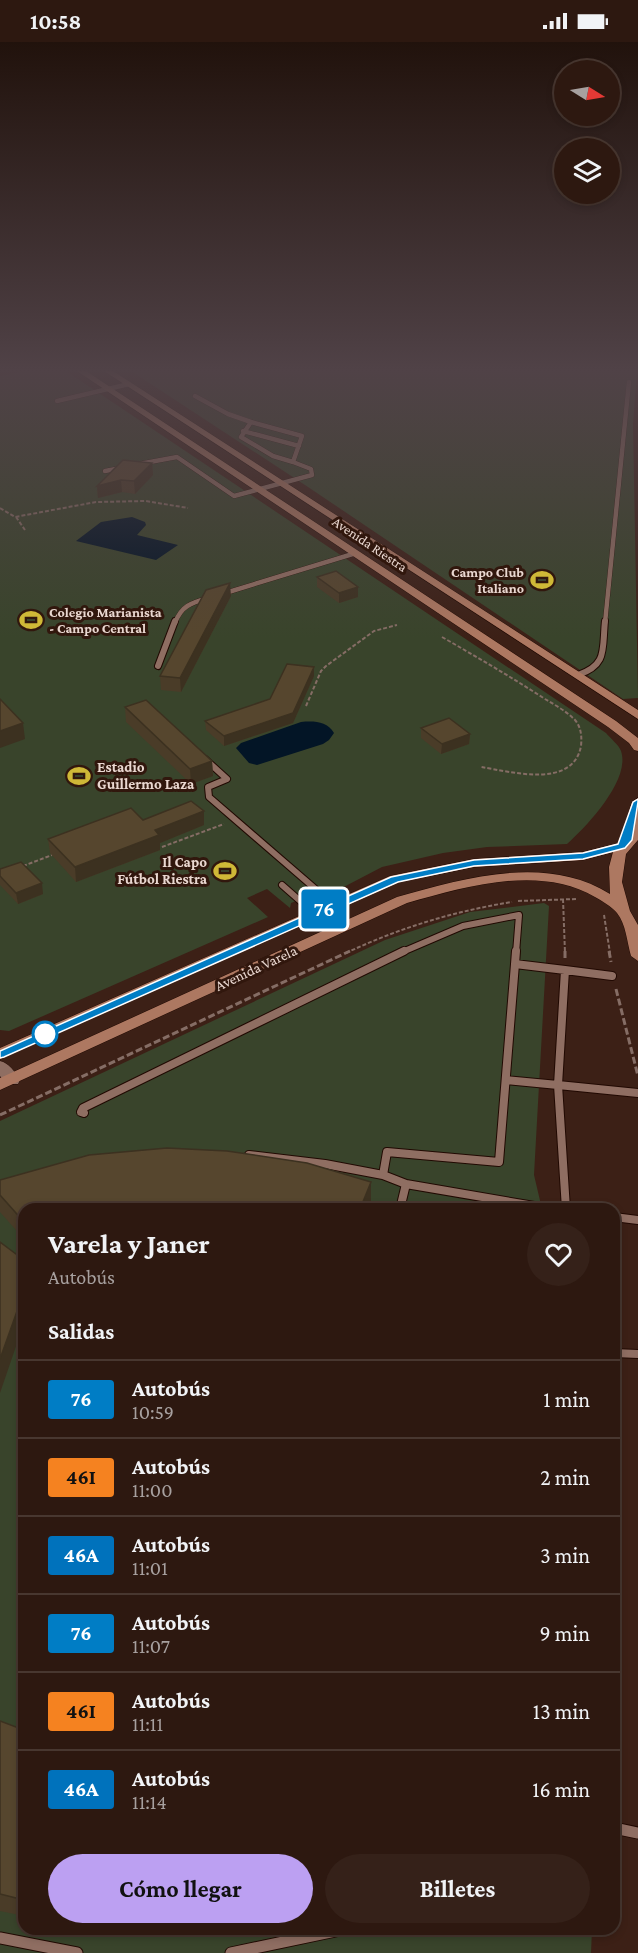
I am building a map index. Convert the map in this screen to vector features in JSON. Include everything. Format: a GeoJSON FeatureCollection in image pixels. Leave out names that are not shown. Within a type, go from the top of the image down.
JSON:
{"type":"FeatureCollection","features":[{"type":"Feature","properties":{"kind":"main road","name":"Avenida Riestra"},"geometry":{"type":"LineString","coordinates":[[217,460],[612,724],[634,741],[638,747]]}},
{"type":"Feature","properties":{"kind":"main road","name":"Avenida Riestra"},"geometry":{"type":"LineString","coordinates":[[246,460],[636,712]]}},
{"type":"Feature","properties":{"kind":"main road"},"geometry":{"type":"LineString","coordinates":[[461,623],[486,615]]}},
{"type":"Feature","properties":{"kind":"main road"},"geometry":{"type":"LineString","coordinates":[[638,802],[629,840],[615,867],[620,908],[634,931],[638,956]]}},
{"type":"Feature","properties":{"kind":"main road","name":"Avenida Varela"},"geometry":{"type":"LineString","coordinates":[[0,1054],[395,879],[483,862],[583,856],[629,840]]}},
{"type":"Feature","properties":{"kind":"main road","name":"Avenida Varela"},"geometry":{"type":"LineString","coordinates":[[6,1082],[402,900],[459,884],[543,878],[570,881],[594,890],[620,908]]}},
{"type":"Feature","properties":{"kind":"street"},"geometry":{"type":"LineString","coordinates":[[0,1066],[6,1082]]}},
{"type":"Feature","properties":{"kind":"lane"},"geometry":{"type":"LineString","coordinates":[[136,464],[158,460]]}},
{"type":"Feature","properties":{"kind":"lane"},"geometry":{"type":"LineString","coordinates":[[181,460],[230,495],[239,496],[309,477],[313,472],[307,466],[287,460]]}},
{"type":"Feature","properties":{"kind":"lane"},"geometry":{"type":"LineString","coordinates":[[578,675],[593,670],[601,662],[621,460]]}},
{"type":"Feature","properties":{"kind":"lane"},"geometry":{"type":"LineString","coordinates":[[105,471],[126,467]]}},
{"type":"Feature","properties":{"kind":"lane"},"geometry":{"type":"LineString","coordinates":[[158,666],[180,612],[188,604],[356,553]]}},
{"type":"Feature","properties":{"kind":"lane"},"geometry":{"type":"LineString","coordinates":[[196,750],[227,778],[208,787],[209,797],[334,905]]}},
{"type":"Feature","properties":{"kind":"lane"},"geometry":{"type":"LineString","coordinates":[[282,885],[315,914]]}},
{"type":"Feature","properties":{"kind":"lane"},"geometry":{"type":"LineString","coordinates":[[84,1113],[81,1112],[82,1108],[410,948],[463,926],[519,915],[499,1162],[387,1152],[382,1175]]}},
{"type":"Feature","properties":{"kind":"lane"},"geometry":{"type":"LineString","coordinates":[[515,964],[612,976]]}},
{"type":"Feature","properties":{"kind":"lane"},"geometry":{"type":"LineString","coordinates":[[565,970],[558,1085],[566,1203]]}},
{"type":"Feature","properties":{"kind":"lane"},"geometry":{"type":"LineString","coordinates":[[506,1080],[638,1094]]}},
{"type":"Feature","properties":{"kind":"lane"},"geometry":{"type":"LineString","coordinates":[[237,1153],[325,1164],[382,1175],[406,1184],[517,1203]]}},
{"type":"Feature","properties":{"kind":"lane"},"geometry":{"type":"LineString","coordinates":[[401,1203],[406,1184]]}},
{"type":"Feature","properties":{"kind":"lane"},"geometry":{"type":"LineString","coordinates":[[620,1218],[638,1220]]}},
{"type":"Feature","properties":{"kind":"lane"},"geometry":{"type":"LineString","coordinates":[[620,1353],[638,1354]]}},
{"type":"Feature","properties":{"kind":"lane"},"geometry":{"type":"LineString","coordinates":[[620,1829],[638,1833]]}},
{"type":"Feature","properties":{"kind":"lane"},"geometry":{"type":"LineString","coordinates":[[231,1953],[316,1935]]}},
{"type":"Feature","properties":{"kind":"lane"},"geometry":{"type":"LineString","coordinates":[[0,1938],[77,1953]]}},
{"type":"Feature","properties":{"kind":"path"},"geometry":{"type":"LineString","coordinates":[[15,516],[96,502],[146,501],[152,504],[180,504],[188,508]]}},
{"type":"Feature","properties":{"kind":"path"},"geometry":{"type":"LineString","coordinates":[[0,508],[15,516],[25,530]]}},
{"type":"Feature","properties":{"kind":"path"},"geometry":{"type":"LineString","coordinates":[[306,706],[326,666],[374,631],[397,625]]}},
{"type":"Feature","properties":{"kind":"path"},"geometry":{"type":"LineString","coordinates":[[442,637],[504,672],[566,713],[578,725],[581,733],[578,760],[564,772],[548,774],[481,767]]}},
{"type":"Feature","properties":{"kind":"path"},"geometry":{"type":"LineString","coordinates":[[162,847],[224,824],[232,831]]}},
{"type":"Feature","properties":{"kind":"path"},"geometry":{"type":"LineString","coordinates":[[19,868],[52,855]]}},
{"type":"Feature","properties":{"kind":"path"},"geometry":{"type":"LineString","coordinates":[[0,1115],[367,943],[398,931],[474,907],[538,898],[584,900]]}},
{"type":"Feature","properties":{"kind":"path"},"geometry":{"type":"LineString","coordinates":[[563,899],[565,970]]}},
{"type":"Feature","properties":{"kind":"green space"},"geometry":{"type":"Polygon","coordinates":[[[0,460],[199,460],[606,733],[621,751],[622,763],[613,789],[595,815],[567,844],[487,847],[443,853],[382,867],[336,891],[324,890],[291,903],[290,908],[267,889],[247,898],[268,917],[9,1031],[0,1030],[0,460]]]}},
{"type":"Feature","properties":{"kind":"green space"},"geometry":{"type":"Polygon","coordinates":[[[267,460],[634,460],[638,698],[623,699],[267,460]]]}},
{"type":"Feature","properties":{"kind":"green space"},"geometry":{"type":"Polygon","coordinates":[[[544,903],[549,906],[534,1175],[541,1203],[18,1203],[18,1935],[592,1935],[591,1953],[0,1953],[0,1121],[385,940],[470,912],[544,903]]]}},
{"type":"Feature","properties":{"kind":"water"},"geometry":{"type":"Polygon","coordinates":[[[132,517],[145,522],[146,525],[137,535],[178,545],[156,560],[76,541],[101,522],[132,517]]]}},
{"type":"Feature","properties":{"kind":"water"},"geometry":{"type":"Polygon","coordinates":[[[301,722],[324,724],[334,733],[323,744],[257,765],[249,763],[236,748],[241,743],[301,722]]]}},
{"type":"Feature","properties":{"kind":"building"},"geometry":{"type":"Polygon","coordinates":[[[123,460],[152,463],[134,481],[121,480],[97,486],[123,460]]]}},
{"type":"Feature","properties":{"kind":"building"},"geometry":{"type":"Polygon","coordinates":[[[336,571],[358,587],[339,593],[317,577],[336,571]]]}},
{"type":"Feature","properties":{"kind":"building"},"geometry":{"type":"Polygon","coordinates":[[[230,583],[180,678],[160,676],[206,590],[230,583]]]}},
{"type":"Feature","properties":{"kind":"building"},"geometry":{"type":"Polygon","coordinates":[[[287,664],[314,667],[293,713],[224,736],[205,721],[270,699],[287,664]]]}},
{"type":"Feature","properties":{"kind":"building"},"geometry":{"type":"Polygon","coordinates":[[[0,699],[23,723],[0,731],[0,699]]]}},
{"type":"Feature","properties":{"kind":"building"},"geometry":{"type":"Polygon","coordinates":[[[146,700],[212,761],[190,769],[125,707],[146,700]]]}},
{"type":"Feature","properties":{"kind":"building"},"geometry":{"type":"Polygon","coordinates":[[[449,718],[470,734],[442,744],[421,728],[449,718]]]}},
{"type":"Feature","properties":{"kind":"building"},"geometry":{"type":"Polygon","coordinates":[[[191,801],[204,811],[155,830],[159,835],[75,867],[48,839],[131,808],[143,820],[191,801]]]}},
{"type":"Feature","properties":{"kind":"building"},"geometry":{"type":"Polygon","coordinates":[[[21,862],[42,883],[16,893],[0,876],[0,869],[21,862]]]}},
{"type":"Feature","properties":{"kind":"building"},"geometry":{"type":"Polygon","coordinates":[[[167,1148],[227,1151],[307,1163],[371,1182],[362,1203],[18,1203],[18,1215],[0,1195],[0,1180],[89,1155],[167,1148]]]}},
{"type":"Feature","properties":{"kind":"building"},"geometry":{"type":"Polygon","coordinates":[[[0,1242],[18,1256],[18,1308],[0,1359],[0,1242]]]}},
{"type":"Feature","properties":{"kind":"building"},"geometry":{"type":"Polygon","coordinates":[[[0,1721],[18,1728],[18,1898],[0,1894],[0,1721]]]}},
{"type":"Feature","properties":{"kind":"bus line","name":"76"},"geometry":{"type":"LineString","coordinates":[[0,1054],[395,879],[474,863],[583,856],[622,846],[627,840],[638,802]]}},
{"type":"Feature","properties":{"kind":"place","name":"Campo Club Italiano"},"geometry":{"type":"Point","coordinates":[542,580]}},
{"type":"Feature","properties":{"kind":"place","name":"Colegio Marianista - Campo Central"},"geometry":{"type":"Point","coordinates":[31,620]}},
{"type":"Feature","properties":{"kind":"place","name":"Estadio Guillermo Laza"},"geometry":{"type":"Point","coordinates":[79,776]}},
{"type":"Feature","properties":{"kind":"place","name":"Il Capo Fútbol Riestra"},"geometry":{"type":"Point","coordinates":[225,871]}}]}
